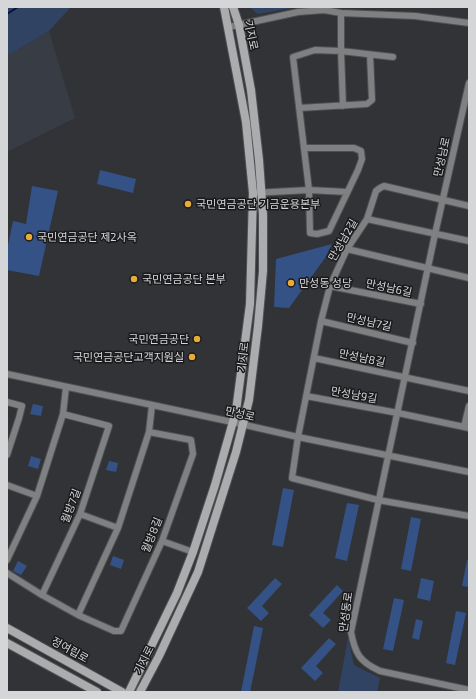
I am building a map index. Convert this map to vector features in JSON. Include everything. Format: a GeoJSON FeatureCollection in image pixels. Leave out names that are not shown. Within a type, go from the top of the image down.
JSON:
{"type":"FeatureCollection","features":[{"type":"Feature","properties":{"kind":"street","name":"기지로"},"geometry":{"type":"LineString","coordinates":[[140,692],[159,656],[198,572],[236,452],[250,392],[263,271],[257,193],[246,122],[224,7]]}},
{"type":"Feature","properties":{"kind":"street","name":"기지로"},"geometry":{"type":"LineString","coordinates":[[129,692],[177,593],[194,552],[236,411],[250,304],[259,160],[251,90],[239,25],[233,7]]}},
{"type":"Feature","properties":{"kind":"street"},"geometry":{"type":"LineString","coordinates":[[229,27],[298,12],[324,10],[340,13],[416,16],[469,23]]}},
{"type":"Feature","properties":{"kind":"street"},"geometry":{"type":"LineString","coordinates":[[340,13],[343,106]]}},
{"type":"Feature","properties":{"kind":"street"},"geometry":{"type":"LineString","coordinates":[[305,148],[354,148],[361,151],[362,158],[358,170],[329,231],[317,234],[310,233],[309,190],[305,148],[293,57],[314,50],[341,51],[393,57]]}},
{"type":"Feature","properties":{"kind":"street"},"geometry":{"type":"LineString","coordinates":[[299,108],[367,104],[372,100],[370,55]]}},
{"type":"Feature","properties":{"kind":"street","name":"만성남로"},"geometry":{"type":"LineString","coordinates":[[388,455],[469,83]]}},
{"type":"Feature","properties":{"kind":"street","name":"만성남2길"},"geometry":{"type":"LineString","coordinates":[[378,500],[292,478],[306,396],[321,321],[330,286],[347,249],[367,219],[376,191],[380,188],[384,186],[469,206]]}},
{"type":"Feature","properties":{"kind":"street"},"geometry":{"type":"LineString","coordinates":[[257,193],[309,190],[347,192]]}},
{"type":"Feature","properties":{"kind":"street"},"geometry":{"type":"LineString","coordinates":[[367,219],[469,241]]}},
{"type":"Feature","properties":{"kind":"street"},"geometry":{"type":"LineString","coordinates":[[347,249],[469,278]]}},
{"type":"Feature","properties":{"kind":"street","name":"만성남6길"},"geometry":{"type":"LineString","coordinates":[[330,286],[421,304]]}},
{"type":"Feature","properties":{"kind":"street","name":"만성남7길"},"geometry":{"type":"LineString","coordinates":[[321,321],[413,342]]}},
{"type":"Feature","properties":{"kind":"street","name":"만성남8길"},"geometry":{"type":"LineString","coordinates":[[314,358],[405,377]]}},
{"type":"Feature","properties":{"kind":"street","name":"만성로"},"geometry":{"type":"LineString","coordinates":[[7,374],[298,437],[469,472]]}},
{"type":"Feature","properties":{"kind":"street"},"geometry":{"type":"LineString","coordinates":[[405,377],[469,391]]}},
{"type":"Feature","properties":{"kind":"street"},"geometry":{"type":"LineString","coordinates":[[7,560],[37,496],[63,414],[66,387]]}},
{"type":"Feature","properties":{"kind":"street","name":"만성남9길"},"geometry":{"type":"LineString","coordinates":[[306,396],[398,413]]}},
{"type":"Feature","properties":{"kind":"street"},"geometry":{"type":"LineString","coordinates":[[7,402],[22,406],[7,455]]}},
{"type":"Feature","properties":{"kind":"street"},"geometry":{"type":"LineString","coordinates":[[78,614],[118,528],[149,432],[152,405]]}},
{"type":"Feature","properties":{"kind":"street"},"geometry":{"type":"LineString","coordinates":[[398,413],[467,428],[469,406]]}},
{"type":"Feature","properties":{"kind":"street","name":"월방7길"},"geometry":{"type":"LineString","coordinates":[[42,595],[80,514],[109,426],[63,414]]}},
{"type":"Feature","properties":{"kind":"street","name":"월방8길"},"geometry":{"type":"LineString","coordinates":[[42,595],[114,631],[121,631],[162,541],[192,454],[190,440],[149,432]]}},
{"type":"Feature","properties":{"kind":"street","name":"만성동로"},"geometry":{"type":"LineString","coordinates":[[388,455],[351,632],[353,646],[362,661],[380,671],[469,690]]}},
{"type":"Feature","properties":{"kind":"street"},"geometry":{"type":"LineString","coordinates":[[7,485],[37,496]]}},
{"type":"Feature","properties":{"kind":"street"},"geometry":{"type":"LineString","coordinates":[[378,500],[469,516]]}},
{"type":"Feature","properties":{"kind":"street"},"geometry":{"type":"LineString","coordinates":[[80,514],[118,528]]}},
{"type":"Feature","properties":{"kind":"street"},"geometry":{"type":"LineString","coordinates":[[162,541],[194,552]]}},
{"type":"Feature","properties":{"kind":"street"},"geometry":{"type":"LineString","coordinates":[[7,573],[42,595]]}},
{"type":"Feature","properties":{"kind":"street","name":"정여립로"},"geometry":{"type":"LineString","coordinates":[[7,628],[122,692]]}},
{"type":"Feature","properties":{"kind":"street"},"geometry":{"type":"LineString","coordinates":[[7,643],[96,692]]}},
{"type":"Feature","properties":{"kind":"shaded area"},"geometry":{"type":"Polygon","coordinates":[[[7,7],[71,7],[49,31],[7,56],[7,7]]]}},
{"type":"Feature","properties":{"kind":"shaded area"},"geometry":{"type":"Polygon","coordinates":[[[250,7],[297,7],[258,14],[250,7]]]}},
{"type":"Feature","properties":{"kind":"shaded area"},"geometry":{"type":"Polygon","coordinates":[[[49,31],[75,118],[7,152],[7,56],[49,31]]]}},
{"type":"Feature","properties":{"kind":"shaded area"},"geometry":{"type":"Polygon","coordinates":[[[348,638],[354,665],[380,678],[377,692],[338,692],[348,638]]]}},
{"type":"Feature","properties":{"kind":"building"},"geometry":{"type":"Polygon","coordinates":[[[100,170],[136,179],[133,193],[97,184],[100,170]]]}},
{"type":"Feature","properties":{"kind":"building","name":"국민연금공단 제2사옥"},"geometry":{"type":"Polygon","coordinates":[[[32,186],[58,191],[39,276],[7,270],[7,250],[13,221],[26,224],[32,186]]]}},
{"type":"Feature","properties":{"kind":"building","name":"만성동 성당"},"geometry":{"type":"Polygon","coordinates":[[[332,244],[325,258],[289,308],[274,307],[276,259],[332,244]]]}},
{"type":"Feature","properties":{"kind":"building"},"geometry":{"type":"Polygon","coordinates":[[[33,404],[43,406],[41,416],[30,414],[33,404]]]}},
{"type":"Feature","properties":{"kind":"building"},"geometry":{"type":"Polygon","coordinates":[[[31,456],[41,459],[38,469],[28,466],[31,456]]]}},
{"type":"Feature","properties":{"kind":"building"},"geometry":{"type":"Polygon","coordinates":[[[109,461],[118,463],[116,472],[106,470],[109,461]]]}},
{"type":"Feature","properties":{"kind":"building"},"geometry":{"type":"Polygon","coordinates":[[[283,488],[294,490],[283,547],[272,545],[283,488]]]}},
{"type":"Feature","properties":{"kind":"building"},"geometry":{"type":"Polygon","coordinates":[[[347,503],[359,505],[347,561],[335,558],[347,503]]]}},
{"type":"Feature","properties":{"kind":"building"},"geometry":{"type":"Polygon","coordinates":[[[411,517],[421,519],[411,571],[401,569],[411,517]]]}},
{"type":"Feature","properties":{"kind":"building"},"geometry":{"type":"Polygon","coordinates":[[[113,556],[124,560],[121,569],[110,565],[113,556]]]}},
{"type":"Feature","properties":{"kind":"building"},"geometry":{"type":"Polygon","coordinates":[[[467,560],[469,560],[469,587],[462,586],[467,560]]]}},
{"type":"Feature","properties":{"kind":"building"},"geometry":{"type":"Polygon","coordinates":[[[18,561],[27,566],[21,575],[13,571],[18,561]]]}},
{"type":"Feature","properties":{"kind":"building"},"geometry":{"type":"Polygon","coordinates":[[[275,578],[282,584],[262,606],[269,613],[261,621],[247,608],[275,578]]]}},
{"type":"Feature","properties":{"kind":"building"},"geometry":{"type":"Polygon","coordinates":[[[421,578],[434,581],[430,601],[417,598],[421,578]]]}},
{"type":"Feature","properties":{"kind":"building"},"geometry":{"type":"Polygon","coordinates":[[[337,585],[343,591],[323,613],[331,620],[323,628],[309,615],[337,585]]]}},
{"type":"Feature","properties":{"kind":"building"},"geometry":{"type":"Polygon","coordinates":[[[394,598],[404,600],[393,651],[383,649],[394,598]]]}},
{"type":"Feature","properties":{"kind":"building"},"geometry":{"type":"Polygon","coordinates":[[[456,611],[466,613],[455,665],[446,663],[456,611]]]}},
{"type":"Feature","properties":{"kind":"building"},"geometry":{"type":"Polygon","coordinates":[[[416,619],[423,621],[419,640],[412,638],[416,619]]]}},
{"type":"Feature","properties":{"kind":"building"},"geometry":{"type":"Polygon","coordinates":[[[254,626],[263,628],[250,692],[241,692],[254,626]]]}},
{"type":"Feature","properties":{"kind":"building"},"geometry":{"type":"Polygon","coordinates":[[[329,638],[336,644],[316,666],[323,673],[315,681],[301,668],[329,638]]]}},
{"type":"Feature","properties":{"kind":"waterway"},"geometry":{"type":"LineString","coordinates":[[7,14],[18,7]]}},
{"type":"Feature","properties":{"kind":"place","name":"국민연금공단 기금운용본부"},"geometry":{"type":"Point","coordinates":[188,204]}},
{"type":"Feature","properties":{"kind":"place","name":"국민연금공단 제2사옥"},"geometry":{"type":"Point","coordinates":[29,237]}},
{"type":"Feature","properties":{"kind":"place","name":"국민연금공단 본부"},"geometry":{"type":"Point","coordinates":[134,279]}},
{"type":"Feature","properties":{"kind":"place","name":"만성동 성당"},"geometry":{"type":"Point","coordinates":[291,283]}},
{"type":"Feature","properties":{"kind":"place","name":"국민연금공단"},"geometry":{"type":"Point","coordinates":[197,339]}},
{"type":"Feature","properties":{"kind":"place","name":"국민연금공단고객지원실"},"geometry":{"type":"Point","coordinates":[192,357]}}]}
